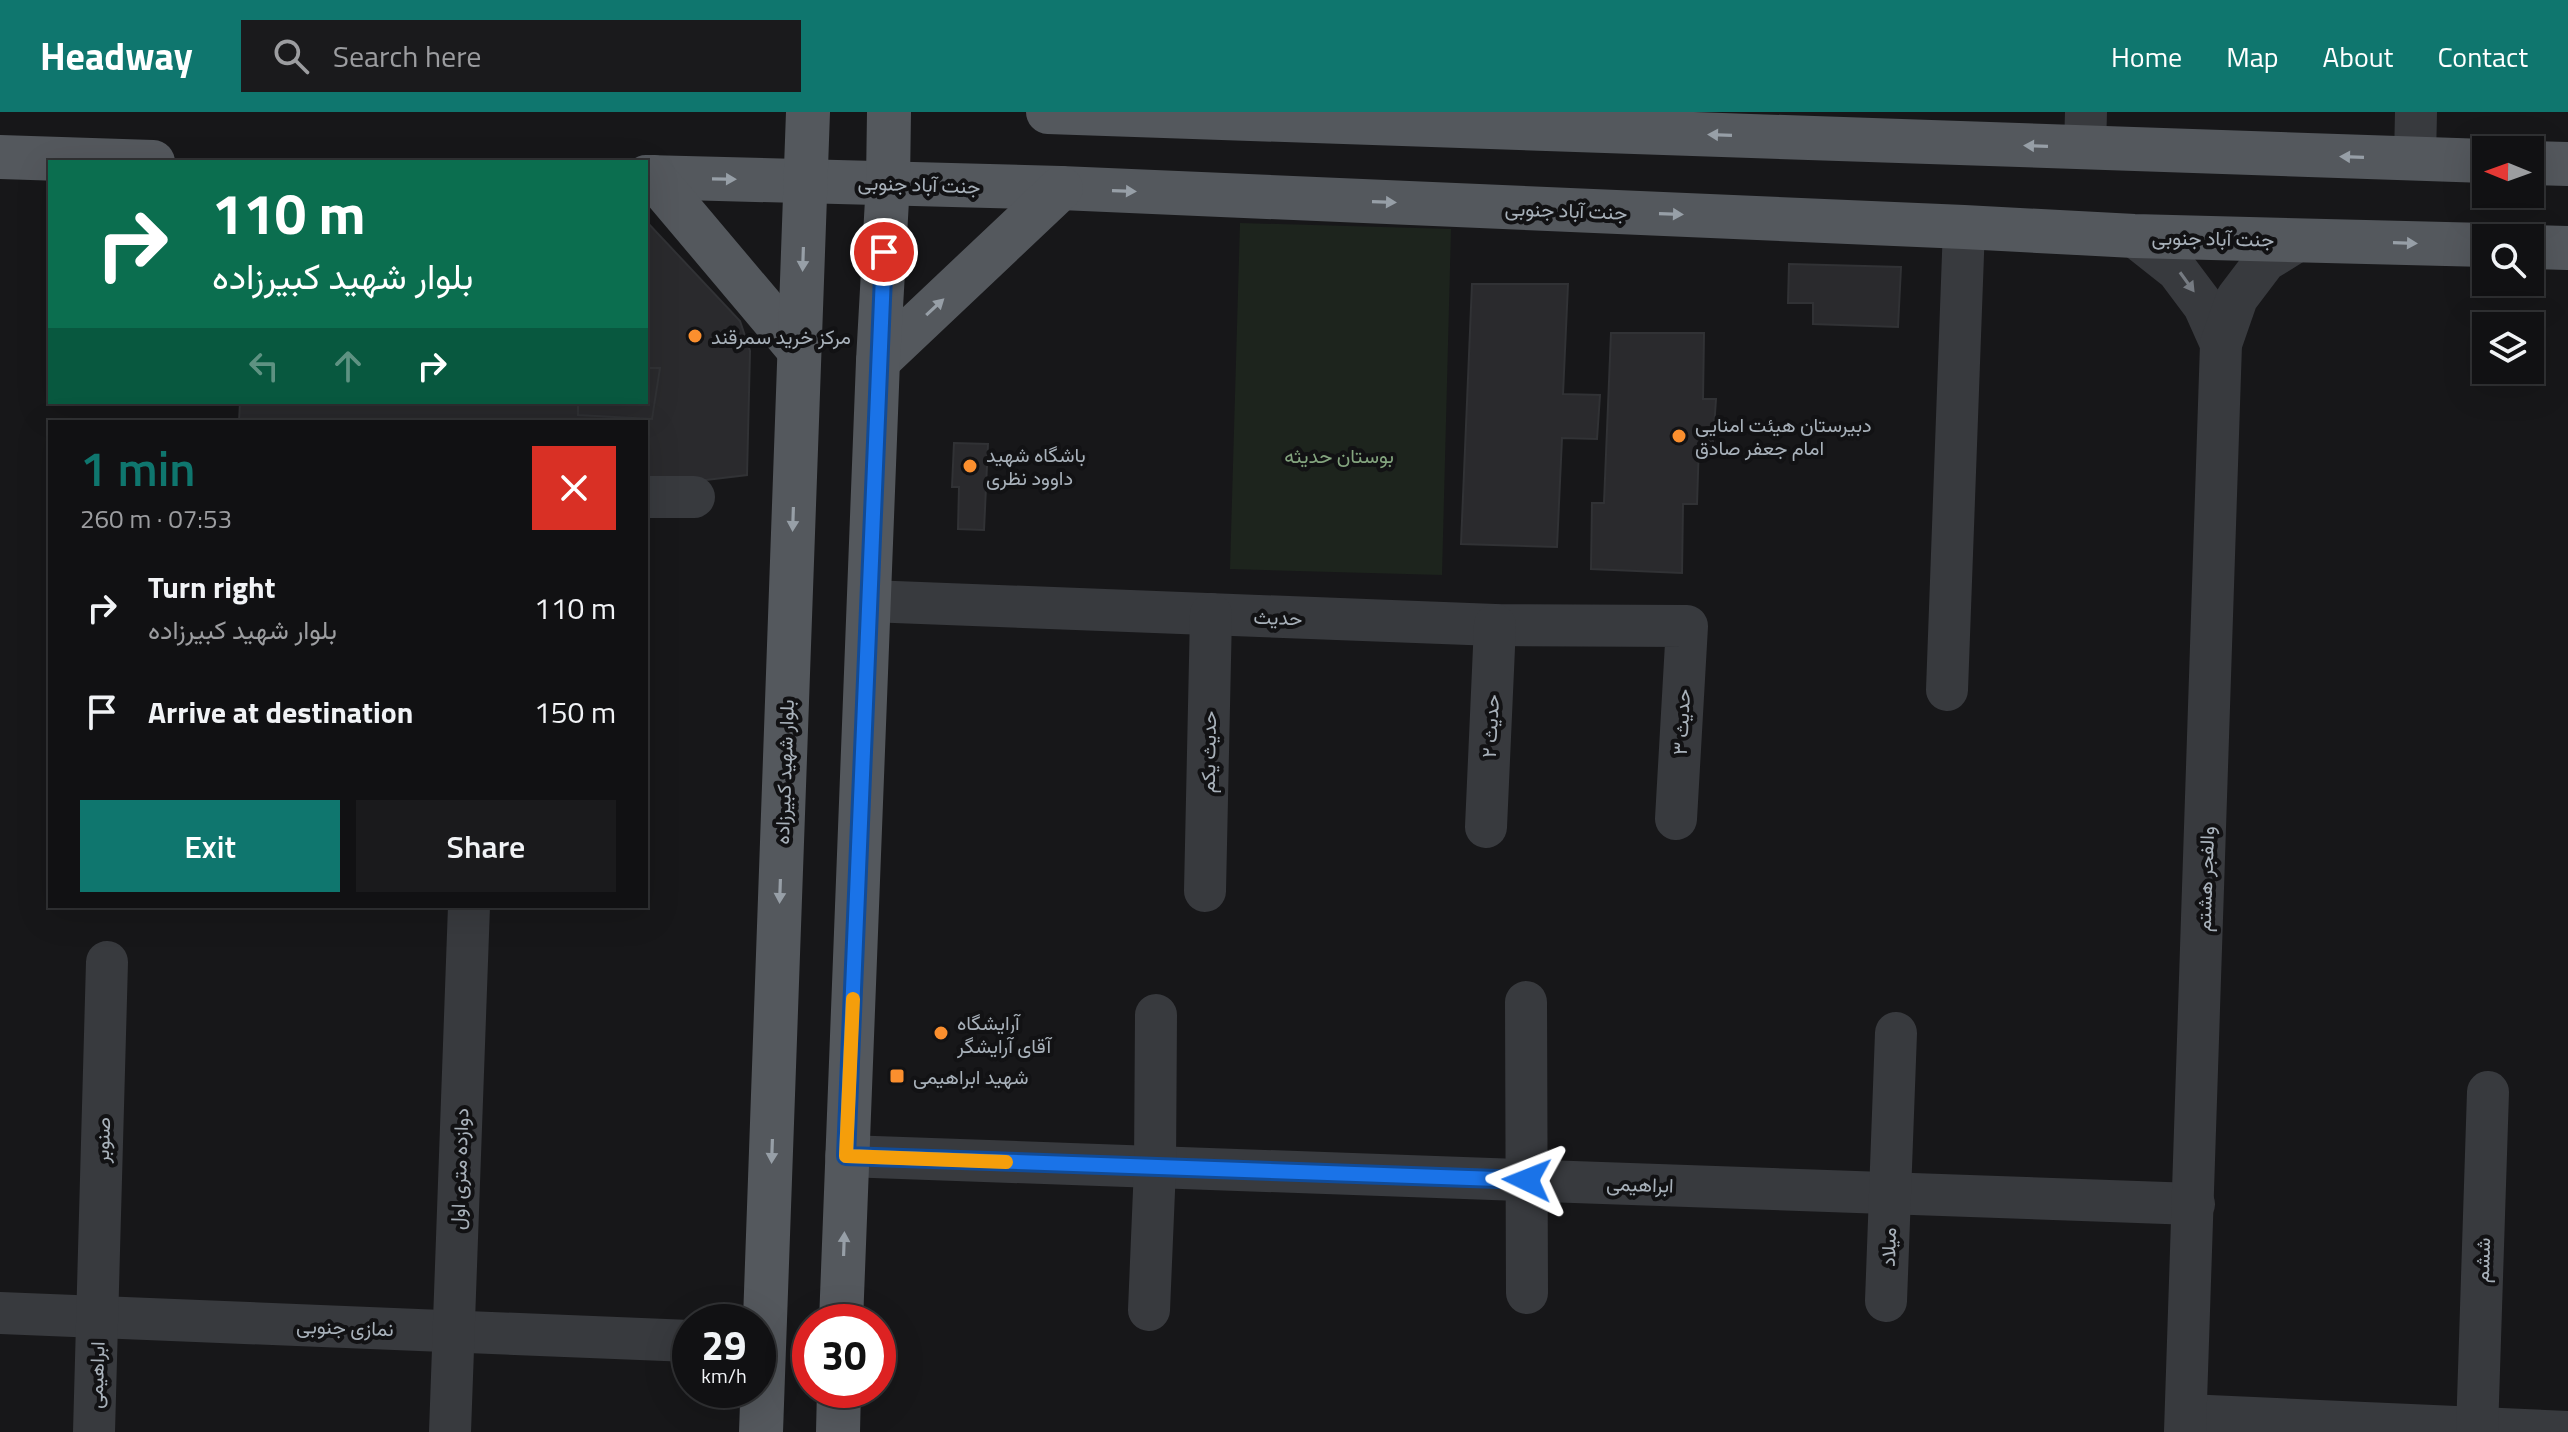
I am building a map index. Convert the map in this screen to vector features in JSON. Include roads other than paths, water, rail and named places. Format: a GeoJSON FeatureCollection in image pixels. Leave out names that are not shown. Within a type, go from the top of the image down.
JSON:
{"type":"FeatureCollection","features":[{"type":"Feature","properties":{"kind":"main road","name":"بلوار شهید کبیرزاده"},"geometry":{"type":"LineString","coordinates":[[763,1304],[808,112]]}},
{"type":"Feature","properties":{"kind":"main road"},"geometry":{"type":"LineString","coordinates":[[842,1304],[889,112]]}},
{"type":"Feature","properties":{"kind":"main road"},"geometry":{"type":"LineString","coordinates":[[1048,112],[2085,130],[2415,159],[2472,161]]}},
{"type":"Feature","properties":{"kind":"main road"},"geometry":{"type":"LineString","coordinates":[[0,157],[92,160]]}},
{"type":"Feature","properties":{"kind":"main road"},"geometry":{"type":"LineString","coordinates":[[2544,163],[2568,164]]}},
{"type":"Feature","properties":{"kind":"main road","name":"جنت آباد جنوبی"},"geometry":{"type":"LineString","coordinates":[[650,177],[1061,188],[2134,236],[2472,245]]}},
{"type":"Feature","properties":{"kind":"main road"},"geometry":{"type":"LineString","coordinates":[[650,177],[799,350]]}},
{"type":"Feature","properties":{"kind":"main road"},"geometry":{"type":"LineString","coordinates":[[878,361],[1061,188]]}},
{"type":"Feature","properties":{"kind":"main road"},"geometry":{"type":"LineString","coordinates":[[2544,247],[2568,248]]}},
{"type":"Feature","properties":{"kind":"main road","name":"بلوار شهید کبیرزاده"},"geometry":{"type":"LineString","coordinates":[[761,1408],[761,1432]]}},
{"type":"Feature","properties":{"kind":"main road"},"geometry":{"type":"LineString","coordinates":[[838,1432],[839,1408]]}},
{"type":"Feature","properties":{"kind":"street"},"geometry":{"type":"LineString","coordinates":[[2415,159],[2416,112]]}},
{"type":"Feature","properties":{"kind":"street"},"geometry":{"type":"LineString","coordinates":[[1947,690],[1964,227]]}},
{"type":"Feature","properties":{"kind":"street"},"geometry":{"type":"LineString","coordinates":[[2134,236],[2177,270],[2204,306],[2221,344]]}},
{"type":"Feature","properties":{"kind":"street"},"geometry":{"type":"LineString","coordinates":[[2221,344],[2237,298],[2255,273],[2265,261],[2299,240]]}},
{"type":"Feature","properties":{"kind":"street","name":"والفجر هشتم"},"geometry":{"type":"LineString","coordinates":[[2186,1424],[2221,344]]}},
{"type":"Feature","properties":{"kind":"street"},"geometry":{"type":"LineString","coordinates":[[648,497],[694,497]]}},
{"type":"Feature","properties":{"kind":"street","name":"حدیث"},"geometry":{"type":"LineString","coordinates":[[869,601],[1495,625],[1687,626]]}},
{"type":"Feature","properties":{"kind":"street","name":"حدیث یکم"},"geometry":{"type":"LineString","coordinates":[[1205,891],[1211,614]]}},
{"type":"Feature","properties":{"kind":"street","name":"حدیث ۲"},"geometry":{"type":"LineString","coordinates":[[1486,827],[1495,625]]}},
{"type":"Feature","properties":{"kind":"street","name":"حدیث ۳"},"geometry":{"type":"LineString","coordinates":[[1676,819],[1687,626]]}},
{"type":"Feature","properties":{"kind":"street","name":"دوازده متری اول"},"geometry":{"type":"LineString","coordinates":[[450,1432],[469,908]]}},
{"type":"Feature","properties":{"kind":"street","name":"صنوبر"},"geometry":{"type":"LineString","coordinates":[[98,1317],[107,962]]}},
{"type":"Feature","properties":{"kind":"street"},"geometry":{"type":"LineString","coordinates":[[1526,1002],[1527,1293]]}},
{"type":"Feature","properties":{"kind":"street"},"geometry":{"type":"LineString","coordinates":[[1149,1310],[1155,1167],[1156,1015]]}},
{"type":"Feature","properties":{"kind":"street","name":"میلاد"},"geometry":{"type":"LineString","coordinates":[[1886,1301],[1896,1033]]}},
{"type":"Feature","properties":{"kind":"street","name":"ششم"},"geometry":{"type":"LineString","coordinates":[[2477,1430],[2488,1092]]}},
{"type":"Feature","properties":{"kind":"street","name":"ابراهیمی"},"geometry":{"type":"LineString","coordinates":[[846,1156],[2194,1204]]}},
{"type":"Feature","properties":{"kind":"street","name":"نمازی جنوبی"},"geometry":{"type":"LineString","coordinates":[[0,1313],[672,1340]]}},
{"type":"Feature","properties":{"kind":"street","name":"ابراهیمی"},"geometry":{"type":"LineString","coordinates":[[94,1432],[98,1317]]}},
{"type":"Feature","properties":{"kind":"street"},"geometry":{"type":"LineString","coordinates":[[2186,1424],[2568,1432]]}},
{"type":"Feature","properties":{"kind":"place","name":"مرکز خرید سمرقند"},"geometry":{"type":"Point","coordinates":[695,336]}},
{"type":"Feature","properties":{"kind":"place","name":"دبیرستان هیئت امنایی امام جعفر صادق"},"geometry":{"type":"Point","coordinates":[1679,436]}},
{"type":"Feature","properties":{"kind":"place","name":"باشگاه شهید داوود نظری"},"geometry":{"type":"Point","coordinates":[970,466]}},
{"type":"Feature","properties":{"kind":"place","name":"آرایشگاه آقای آرایشگر"},"geometry":{"type":"Point","coordinates":[941,1033]}},
{"type":"Feature","properties":{"kind":"place","name":"شهید ابراهیمی"},"geometry":{"type":"Point","coordinates":[897,1076]}},
{"type":"Feature","properties":{"kind":"park label","name":"بوستان حدیثه"},"geometry":{"type":"Point","coordinates":[1339,455]}}]}
